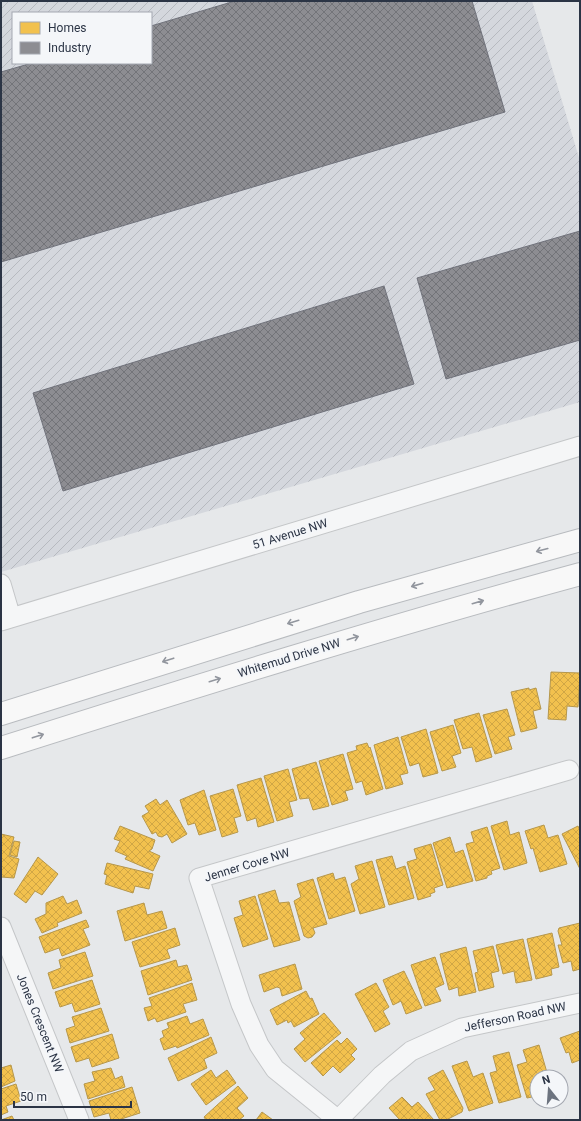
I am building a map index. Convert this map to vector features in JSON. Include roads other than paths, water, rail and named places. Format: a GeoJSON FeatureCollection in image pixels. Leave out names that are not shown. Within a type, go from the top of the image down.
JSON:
{"type":"FeatureCollection","features":[{"type":"Feature","properties":{"kind":"highway"},"geometry":{"type":"LineString","coordinates":[[1,714],[359,602],[580,540]]}},
{"type":"Feature","properties":{"kind":"highway","name":"Whitemud Drive NW"},"geometry":{"type":"LineString","coordinates":[[1,748],[351,639],[580,574]]}},
{"type":"Feature","properties":{"kind":"street","name":"51 Avenue NW"},"geometry":{"type":"LineString","coordinates":[[6,620],[580,446]]}},
{"type":"Feature","properties":{"kind":"street"},"geometry":{"type":"LineString","coordinates":[[1,584],[6,620]]}},
{"type":"Feature","properties":{"kind":"street","name":"Jenner Cove NW"},"geometry":{"type":"LineString","coordinates":[[338,1120],[275,1069],[259,1045],[241,1004],[199,878],[569,770]]}},
{"type":"Feature","properties":{"kind":"street","name":"Jones Crescent NW"},"geometry":{"type":"LineString","coordinates":[[1,927],[79,1120]]}},
{"type":"Feature","properties":{"kind":"street","name":"Jefferson Road NW"},"geometry":{"type":"LineString","coordinates":[[338,1120],[382,1075],[411,1051],[462,1028],[580,1003]]}}]}
